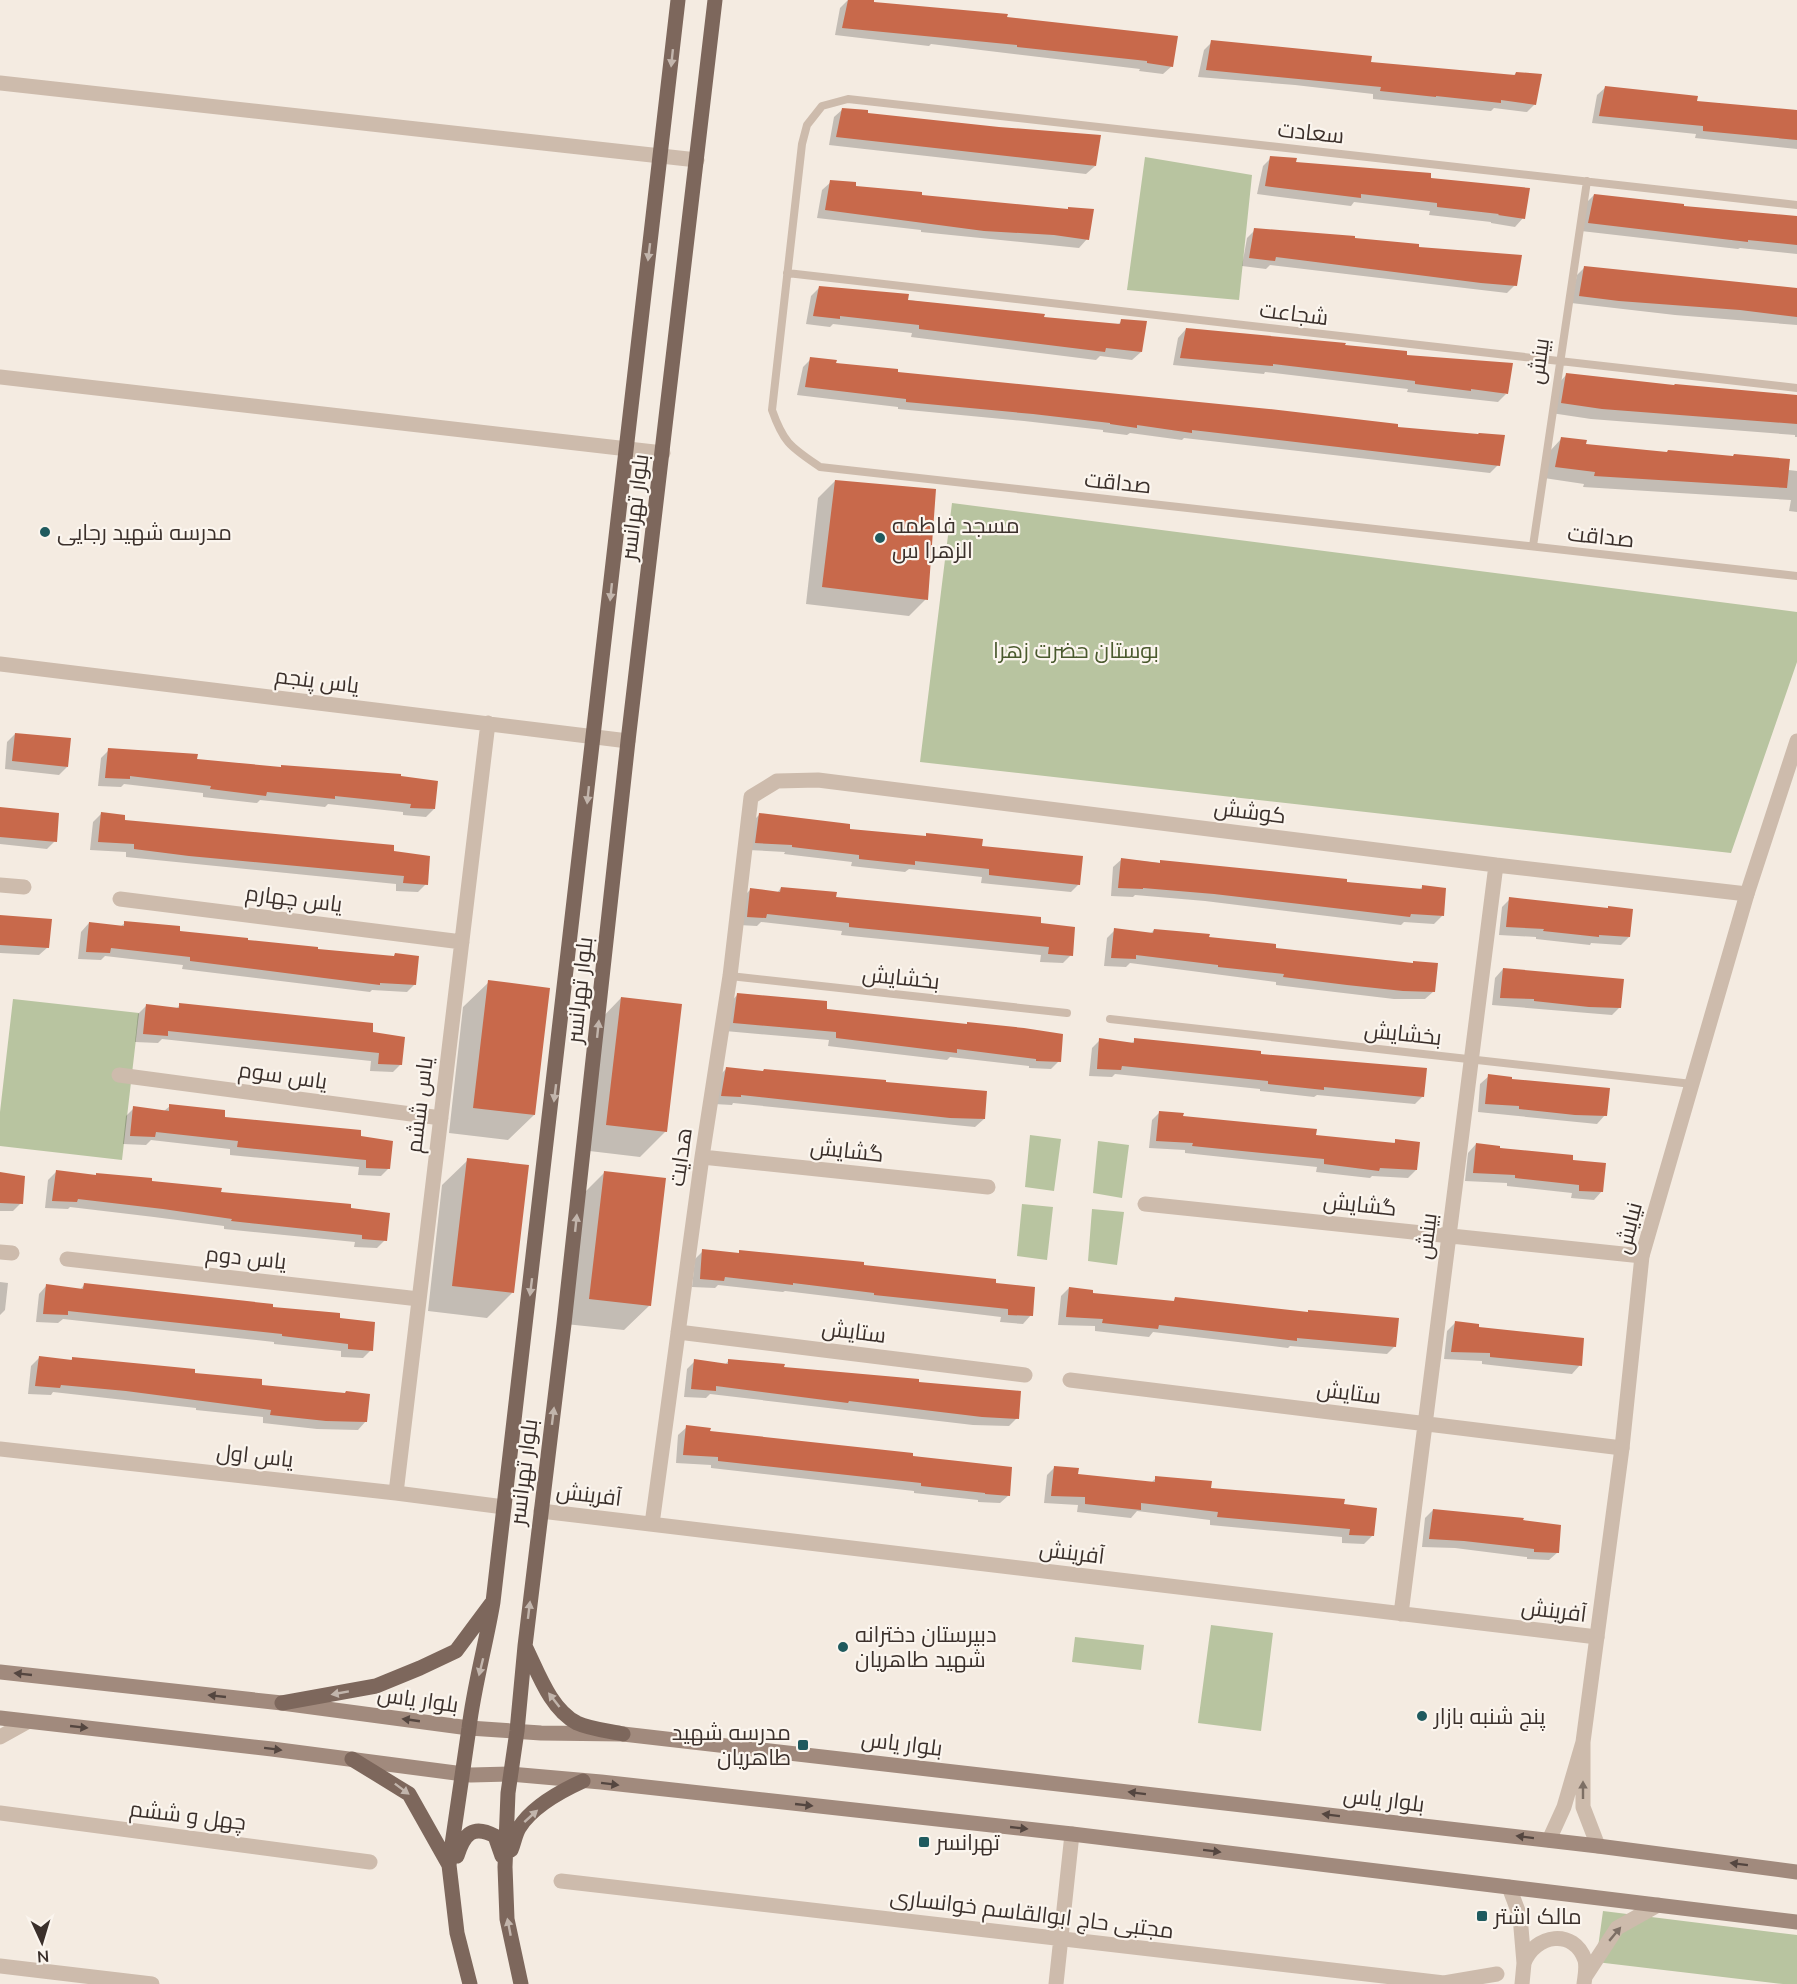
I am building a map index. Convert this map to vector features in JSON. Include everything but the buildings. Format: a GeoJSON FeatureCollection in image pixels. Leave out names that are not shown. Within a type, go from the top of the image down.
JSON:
{"type":"FeatureCollection","features":[{"type":"Feature","properties":{"kind":"main road","name":"بلوار تهرانسر"},"geometry":{"type":"LineString","coordinates":[[449,1865],[469,1728],[486,1647],[504,1507],[560,1049],[678,0]]}},
{"type":"Feature","properties":{"kind":"main road","name":"بلوار تهرانسر"},"geometry":{"type":"LineString","coordinates":[[521,1984],[507,1919],[505,1867],[510,1774],[517,1731],[525,1646],[579,1195],[628,741],[715,0]]}},
{"type":"Feature","properties":{"kind":"main road"},"geometry":{"type":"LineString","coordinates":[[282,1703],[376,1686],[456,1651],[492,1602]]}},
{"type":"Feature","properties":{"kind":"main road"},"geometry":{"type":"LineString","coordinates":[[525,1646],[550,1695],[564,1712],[578,1723],[623,1734]]}},
{"type":"Feature","properties":{"kind":"main road","name":"بلوار یاس"},"geometry":{"type":"LineString","coordinates":[[0,1672],[282,1703],[469,1728],[623,1734],[1549,1840],[1797,1872]]}},
{"type":"Feature","properties":{"kind":"main road"},"geometry":{"type":"LineString","coordinates":[[0,1718],[464,1774],[510,1774],[583,1781],[1072,1834],[1797,1922]]}},
{"type":"Feature","properties":{"kind":"main road"},"geometry":{"type":"LineString","coordinates":[[352,1759],[409,1794],[449,1865],[457,1933],[470,1984]]}},
{"type":"Feature","properties":{"kind":"main road"},"geometry":{"type":"LineString","coordinates":[[505,1867],[523,1823],[550,1798],[583,1781]]}},
{"type":"Feature","properties":{"kind":"main road"},"geometry":{"type":"LineString","coordinates":[[451,1885],[462,1842],[466,1835],[473,1831],[486,1831],[495,1836],[505,1867]]}},
{"type":"Feature","properties":{"kind":"street"},"geometry":{"type":"LineString","coordinates":[[0,83],[697,160]]}},
{"type":"Feature","properties":{"kind":"street"},"geometry":{"type":"LineString","coordinates":[[0,377],[663,453]]}},
{"type":"Feature","properties":{"kind":"street","name":"یاس پنجم"},"geometry":{"type":"LineString","coordinates":[[0,664],[628,741]]}},
{"type":"Feature","properties":{"kind":"street","name":"یاس ششم"},"geometry":{"type":"LineString","coordinates":[[396,1493],[488,723]]}},
{"type":"Feature","properties":{"kind":"street","name":"نیایش"},"geometry":{"type":"LineString","coordinates":[[1583,1742],[1622,1448],[1642,1256],[1748,894],[1797,741]]}},
{"type":"Feature","properties":{"kind":"street","name":"کوشش"},"geometry":{"type":"LineString","coordinates":[[751,797],[777,782],[818,780],[1496,865],[1748,894]]}},
{"type":"Feature","properties":{"kind":"street","name":"هدایت"},"geometry":{"type":"LineString","coordinates":[[652,1524],[702,1157],[730,976],[751,797]]}},
{"type":"Feature","properties":{"kind":"street","name":"بینش"},"geometry":{"type":"LineString","coordinates":[[1401,1614],[1496,865]]}},
{"type":"Feature","properties":{"kind":"street"},"geometry":{"type":"LineString","coordinates":[[0,885],[24,887]]}},
{"type":"Feature","properties":{"kind":"street","name":"یاس چهارم"},"geometry":{"type":"LineString","coordinates":[[120,899],[462,942]]}},
{"type":"Feature","properties":{"kind":"street","name":"یاس سوم"},"geometry":{"type":"LineString","coordinates":[[119,1075],[441,1118]]}},
{"type":"Feature","properties":{"kind":"street","name":"گشایش"},"geometry":{"type":"LineString","coordinates":[[702,1157],[988,1187]]}},
{"type":"Feature","properties":{"kind":"street","name":"گشایش"},"geometry":{"type":"LineString","coordinates":[[1145,1204],[1642,1256]]}},
{"type":"Feature","properties":{"kind":"street","name":"یاس دوم"},"geometry":{"type":"LineString","coordinates":[[67,1259],[419,1299]]}},
{"type":"Feature","properties":{"kind":"street","name":"ستایش"},"geometry":{"type":"LineString","coordinates":[[678,1332],[1024,1375]]}},
{"type":"Feature","properties":{"kind":"street","name":"ستایش"},"geometry":{"type":"LineString","coordinates":[[1070,1380],[1622,1448]]}},
{"type":"Feature","properties":{"kind":"street","name":"یاس اول"},"geometry":{"type":"LineString","coordinates":[[0,1449],[504,1507]]}},
{"type":"Feature","properties":{"kind":"street","name":"آفرینش"},"geometry":{"type":"LineString","coordinates":[[541,1511],[1597,1637]]}},
{"type":"Feature","properties":{"kind":"street"},"geometry":{"type":"LineString","coordinates":[[0,1737],[27,1722]]}},
{"type":"Feature","properties":{"kind":"street"},"geometry":{"type":"LineString","coordinates":[[1549,1840],[1564,1807],[1583,1742]]}},
{"type":"Feature","properties":{"kind":"street"},"geometry":{"type":"LineString","coordinates":[[1583,1742],[1583,1807],[1598,1846]]}},
{"type":"Feature","properties":{"kind":"street","name":"چهل و ششم"},"geometry":{"type":"LineString","coordinates":[[0,1813],[370,1862]]}},
{"type":"Feature","properties":{"kind":"street"},"geometry":{"type":"LineString","coordinates":[[1056,1984],[1072,1834]]}},
{"type":"Feature","properties":{"kind":"street","name":"مجتبی حاج ابوالقاسم خوانساری"},"geometry":{"type":"LineString","coordinates":[[561,1881],[1444,1983],[1497,1974]]}},
{"type":"Feature","properties":{"kind":"street"},"geometry":{"type":"LineString","coordinates":[[1509,1887],[1520,1916],[1524,1963],[1522,1984]]}},
{"type":"Feature","properties":{"kind":"street"},"geometry":{"type":"LineString","coordinates":[[1585,1980],[1617,1928],[1658,1905]]}},
{"type":"Feature","properties":{"kind":"street"},"geometry":{"type":"LineString","coordinates":[[1524,1963],[1534,1946],[1553,1938],[1564,1940],[1573,1944],[1585,1960],[1585,1980]]}},
{"type":"Feature","properties":{"kind":"street"},"geometry":{"type":"LineString","coordinates":[[0,1966],[152,1984]]}},
{"type":"Feature","properties":{"kind":"lane","name":"سعادت"},"geometry":{"type":"LineString","coordinates":[[822,106],[848,99],[1797,205]]}},
{"type":"Feature","properties":{"kind":"lane","name":"صداقت"},"geometry":{"type":"LineString","coordinates":[[822,106],[807,125],[802,144],[772,410],[779,430],[792,448],[820,467],[1797,576]]}},
{"type":"Feature","properties":{"kind":"lane","name":"بینش"},"geometry":{"type":"LineString","coordinates":[[1533,546],[1587,181]]}},
{"type":"Feature","properties":{"kind":"lane","name":"شجاعت"},"geometry":{"type":"LineString","coordinates":[[787,273],[1797,388]]}},
{"type":"Feature","properties":{"kind":"lane","name":"بخشایش"},"geometry":{"type":"LineString","coordinates":[[730,976],[1067,1014]]}},
{"type":"Feature","properties":{"kind":"lane","name":"بخشایش"},"geometry":{"type":"LineString","coordinates":[[1110,1018],[1692,1084]]}},
{"type":"Feature","properties":{"kind":"green space"},"geometry":{"type":"Polygon","coordinates":[[[1145,157],[1252,175],[1239,300],[1127,290],[1145,157]]]}},
{"type":"Feature","properties":{"kind":"green space","name":"بوستان حضرت زهرا"},"geometry":{"type":"Polygon","coordinates":[[[952,503],[1797,612],[1797,662],[1731,853],[920,762],[952,503]]]}},
{"type":"Feature","properties":{"kind":"green space"},"geometry":{"type":"Polygon","coordinates":[[[13,999],[139,1013],[122,1160],[0,1146],[0,1112],[13,999]]]}},
{"type":"Feature","properties":{"kind":"green space"},"geometry":{"type":"Polygon","coordinates":[[[1030,1135],[1061,1139],[1054,1191],[1025,1187],[1030,1135]]]}},
{"type":"Feature","properties":{"kind":"green space"},"geometry":{"type":"Polygon","coordinates":[[[1098,1141],[1129,1145],[1122,1198],[1093,1193],[1098,1141]]]}},
{"type":"Feature","properties":{"kind":"green space"},"geometry":{"type":"Polygon","coordinates":[[[1022,1204],[1053,1207],[1047,1260],[1017,1256],[1022,1204]]]}},
{"type":"Feature","properties":{"kind":"green space"},"geometry":{"type":"Polygon","coordinates":[[[1092,1209],[1124,1212],[1117,1265],[1088,1261],[1092,1209]]]}},
{"type":"Feature","properties":{"kind":"green space"},"geometry":{"type":"Polygon","coordinates":[[[1211,1625],[1273,1633],[1261,1731],[1198,1723],[1211,1625]]]}},
{"type":"Feature","properties":{"kind":"green space"},"geometry":{"type":"Polygon","coordinates":[[[1075,1637],[1144,1645],[1141,1670],[1072,1662],[1075,1637]]]}},
{"type":"Feature","properties":{"kind":"green space"},"geometry":{"type":"Polygon","coordinates":[[[1603,1911],[1797,1935],[1797,1984],[1596,1962],[1603,1911]]]}},
{"type":"Feature","properties":{"kind":"place","name":"مدرسه شهید رجایی"},"geometry":{"type":"Point","coordinates":[45,532]}},
{"type":"Feature","properties":{"kind":"place","name":"مسجد فاطمه الزهرا س"},"geometry":{"type":"Point","coordinates":[880,538]}},
{"type":"Feature","properties":{"kind":"place","name":"دبیرستان دخترانه شهید طاهریان"},"geometry":{"type":"Point","coordinates":[843,1647]}},
{"type":"Feature","properties":{"kind":"place","name":"پنج شنبه بازار"},"geometry":{"type":"Point","coordinates":[1422,1716]}},
{"type":"Feature","properties":{"kind":"place","name":"مدرسه شهید طاهریان"},"geometry":{"type":"Point","coordinates":[803,1745]}},
{"type":"Feature","properties":{"kind":"place","name":"تهرانسر"},"geometry":{"type":"Point","coordinates":[924,1842]}},
{"type":"Feature","properties":{"kind":"place","name":"مالک اشتر"},"geometry":{"type":"Point","coordinates":[1482,1916]}}]}
